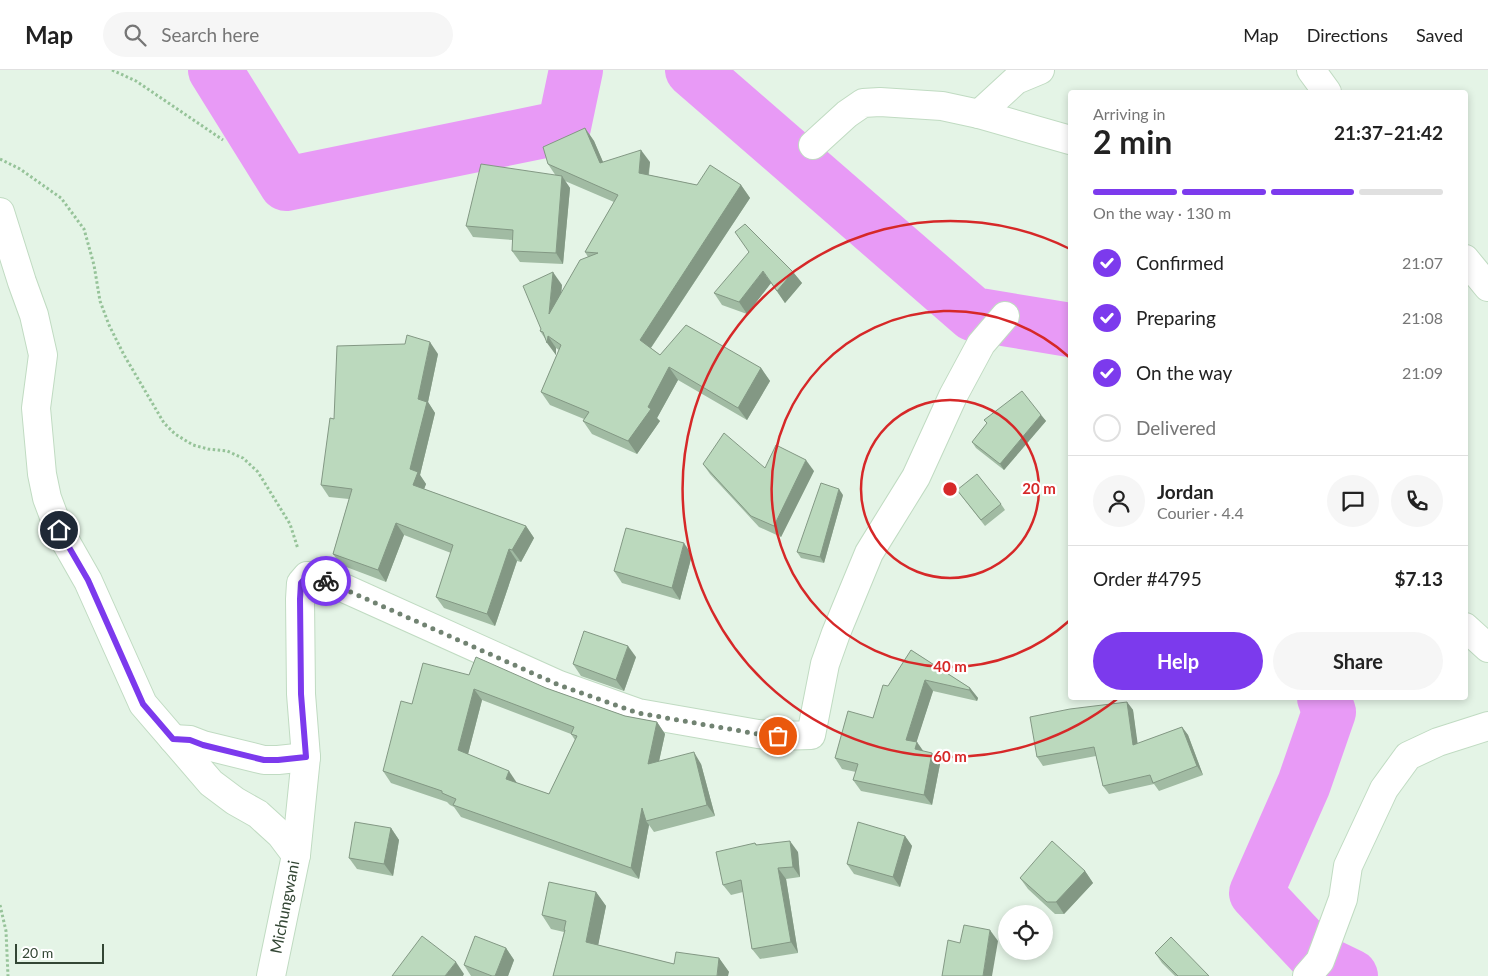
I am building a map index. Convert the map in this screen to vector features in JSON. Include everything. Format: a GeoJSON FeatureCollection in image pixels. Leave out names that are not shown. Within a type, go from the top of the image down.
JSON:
{"type":"FeatureCollection","features":[{"type":"Feature","properties":{"kind":"street"},"geometry":{"type":"LineString","coordinates":[[979,114],[1016,80],[1040,70]]}},
{"type":"Feature","properties":{"kind":"street"},"geometry":{"type":"LineString","coordinates":[[1311,70],[1326,90]]}},
{"type":"Feature","properties":{"kind":"street"},"geometry":{"type":"LineString","coordinates":[[813,145],[847,114],[863,103],[880,102],[942,106],[979,114],[1068,139]]}},
{"type":"Feature","properties":{"kind":"street","name":"Michungwani"},"geometry":{"type":"LineString","coordinates":[[0,212],[34,315],[43,355],[36,408],[42,474],[47,498],[59,530],[88,580],[143,704],[211,783],[258,814],[281,835],[296,855],[271,976]]}},
{"type":"Feature","properties":{"kind":"street"},"geometry":{"type":"LineString","coordinates":[[1468,263],[1488,287]]}},
{"type":"Feature","properties":{"kind":"street"},"geometry":{"type":"LineString","coordinates":[[1468,280],[1488,287]]}},
{"type":"Feature","properties":{"kind":"street"},"geometry":{"type":"LineString","coordinates":[[296,855],[306,757],[301,694],[300,599],[301,583],[307,576],[318,576],[559,685],[638,713],[758,734],[778,736],[811,735],[825,664],[869,553],[916,477],[953,396],[981,344],[1005,316]]}},
{"type":"Feature","properties":{"kind":"street"},"geometry":{"type":"LineString","coordinates":[[1468,631],[1488,648]]}},
{"type":"Feature","properties":{"kind":"street"},"geometry":{"type":"LineString","coordinates":[[1307,976],[1320,961],[1343,899],[1348,866],[1384,788],[1408,756],[1438,742],[1488,726]]}},
{"type":"Feature","properties":{"kind":"street"},"geometry":{"type":"LineString","coordinates":[[173,739],[190,740],[264,760],[306,757]]}},
{"type":"Feature","properties":{"kind":"path"},"geometry":{"type":"LineString","coordinates":[[112,70],[136,81],[223,140]]}},
{"type":"Feature","properties":{"kind":"path"},"geometry":{"type":"LineString","coordinates":[[0,159],[20,169],[61,198],[84,229],[94,265],[100,301],[109,325],[152,405],[164,423],[175,434],[192,445],[227,451],[243,458],[258,472],[290,524],[307,576]]}},
{"type":"Feature","properties":{"kind":"path"},"geometry":{"type":"LineString","coordinates":[[0,905],[6,931],[8,976]]}},
{"type":"Feature","properties":{"kind":"building"},"geometry":{"type":"Polygon","coordinates":[[[585,128],[600,163],[641,150],[639,173],[697,185],[710,165],[741,185],[640,340],[660,355],[686,325],[761,368],[738,408],[669,367],[648,407],[651,409],[628,441],[583,421],[589,412],[541,392],[561,345],[548,336],[547,343],[543,332],[540,331],[541,329],[523,286],[553,272],[549,314],[580,260],[598,253],[585,252],[618,195],[548,164],[543,147],[585,128]]]}},
{"type":"Feature","properties":{"kind":"building"},"geometry":{"type":"Polygon","coordinates":[[[481,164],[562,176],[556,253],[512,251],[513,230],[466,226],[481,164]]]}},
{"type":"Feature","properties":{"kind":"building"},"geometry":{"type":"Polygon","coordinates":[[[745,224],[793,272],[777,291],[763,271],[739,302],[714,293],[749,252],[735,232],[745,224]]]}},
{"type":"Feature","properties":{"kind":"building"},"geometry":{"type":"Polygon","coordinates":[[[407,335],[430,342],[418,399],[427,402],[410,469],[418,472],[413,485],[526,526],[512,550],[509,549],[487,614],[436,597],[453,545],[396,523],[378,570],[333,554],[352,489],[321,485],[330,418],[334,419],[337,346],[405,344],[407,335]]]}},
{"type":"Feature","properties":{"kind":"building"},"geometry":{"type":"Polygon","coordinates":[[[1022,391],[1041,415],[1000,464],[972,442],[987,423],[984,420],[1022,391]]]}},
{"type":"Feature","properties":{"kind":"building"},"geometry":{"type":"Polygon","coordinates":[[[724,433],[765,468],[776,445],[806,460],[774,526],[751,516],[703,464],[724,433]]]}},
{"type":"Feature","properties":{"kind":"building"},"geometry":{"type":"Polygon","coordinates":[[[977,474],[1001,504],[981,520],[957,490],[977,474]]]}},
{"type":"Feature","properties":{"kind":"building"},"geometry":{"type":"Polygon","coordinates":[[[821,483],[839,489],[820,557],[797,552],[821,483]]]}},
{"type":"Feature","properties":{"kind":"building"},"geometry":{"type":"Polygon","coordinates":[[[626,528],[684,543],[672,588],[614,571],[626,528]]]}},
{"type":"Feature","properties":{"kind":"building"},"geometry":{"type":"Polygon","coordinates":[[[584,631],[628,646],[616,680],[573,664],[584,631]]]}},
{"type":"Feature","properties":{"kind":"building"},"geometry":{"type":"Polygon","coordinates":[[[911,650],[970,688],[969,690],[925,680],[906,740],[917,742],[915,749],[932,753],[924,795],[853,780],[858,764],[835,758],[848,711],[873,718],[883,685],[888,686],[911,650]]]}},
{"type":"Feature","properties":{"kind":"building"},"geometry":{"type":"Polygon","coordinates":[[[476,657],[546,688],[625,716],[657,722],[648,764],[694,752],[707,805],[646,821],[642,808],[631,868],[453,805],[456,799],[442,793],[442,791],[383,771],[401,701],[412,704],[423,663],[469,675],[476,657]],[[474,689],[458,750],[509,771],[506,779],[549,794],[577,736],[571,734],[574,727],[474,689]]]}},
{"type":"Feature","properties":{"kind":"building"},"geometry":{"type":"Polygon","coordinates":[[[1127,702],[1133,745],[1182,727],[1197,766],[1153,783],[1150,775],[1103,786],[1094,747],[1037,757],[1030,717],[1070,709],[1127,702]]]}},
{"type":"Feature","properties":{"kind":"building"},"geometry":{"type":"Polygon","coordinates":[[[355,822],[391,828],[384,864],[349,858],[355,822]]]}},
{"type":"Feature","properties":{"kind":"building"},"geometry":{"type":"Polygon","coordinates":[[[858,822],[905,836],[893,877],[847,864],[858,822]]]}},
{"type":"Feature","properties":{"kind":"building"},"geometry":{"type":"Polygon","coordinates":[[[790,841],[793,867],[778,868],[791,942],[752,949],[741,880],[723,885],[716,852],[755,843],[756,845],[790,841]]]}},
{"type":"Feature","properties":{"kind":"building"},"geometry":{"type":"Polygon","coordinates":[[[1052,841],[1085,871],[1056,902],[1047,902],[1020,878],[1052,841]]]}},
{"type":"Feature","properties":{"kind":"building"},"geometry":{"type":"Polygon","coordinates":[[[549,882],[596,892],[586,942],[674,964],[676,952],[719,958],[717,976],[553,976],[566,921],[542,915],[549,882]]]}},
{"type":"Feature","properties":{"kind":"building"},"geometry":{"type":"Polygon","coordinates":[[[964,925],[990,930],[983,976],[942,976],[948,940],[960,943],[964,925]]]}},
{"type":"Feature","properties":{"kind":"building"},"geometry":{"type":"Polygon","coordinates":[[[422,936],[456,962],[445,976],[392,976],[422,936]]]}},
{"type":"Feature","properties":{"kind":"building"},"geometry":{"type":"Polygon","coordinates":[[[475,936],[506,948],[495,976],[464,965],[475,936]]]}},
{"type":"Feature","properties":{"kind":"building"},"geometry":{"type":"Polygon","coordinates":[[[1171,937],[1209,976],[1178,976],[1155,953],[1171,937]]]}},
{"type":"Feature","properties":{"kind":"waterway"},"geometry":{"type":"LineString","coordinates":[[215,70],[286,184],[564,127],[576,70]]}},
{"type":"Feature","properties":{"kind":"waterway"},"geometry":{"type":"LineString","coordinates":[[692,70],[973,314],[1068,330]]}},
{"type":"Feature","properties":{"kind":"waterway"},"geometry":{"type":"LineString","coordinates":[[1325,700],[1329,712],[1304,784],[1256,893],[1320,961],[1351,976]]}},
{"type":"Feature","properties":{"kind":"way so far"},"geometry":{"type":"LineString","coordinates":[[326,581],[559,685],[638,713],[778,736]]}},
{"type":"Feature","properties":{"kind":"route"},"geometry":{"type":"LineString","coordinates":[[59,530],[88,580],[143,704],[173,739],[190,740],[264,760],[306,757],[301,694],[301,583],[307,576],[318,576],[326,581]]}}]}
